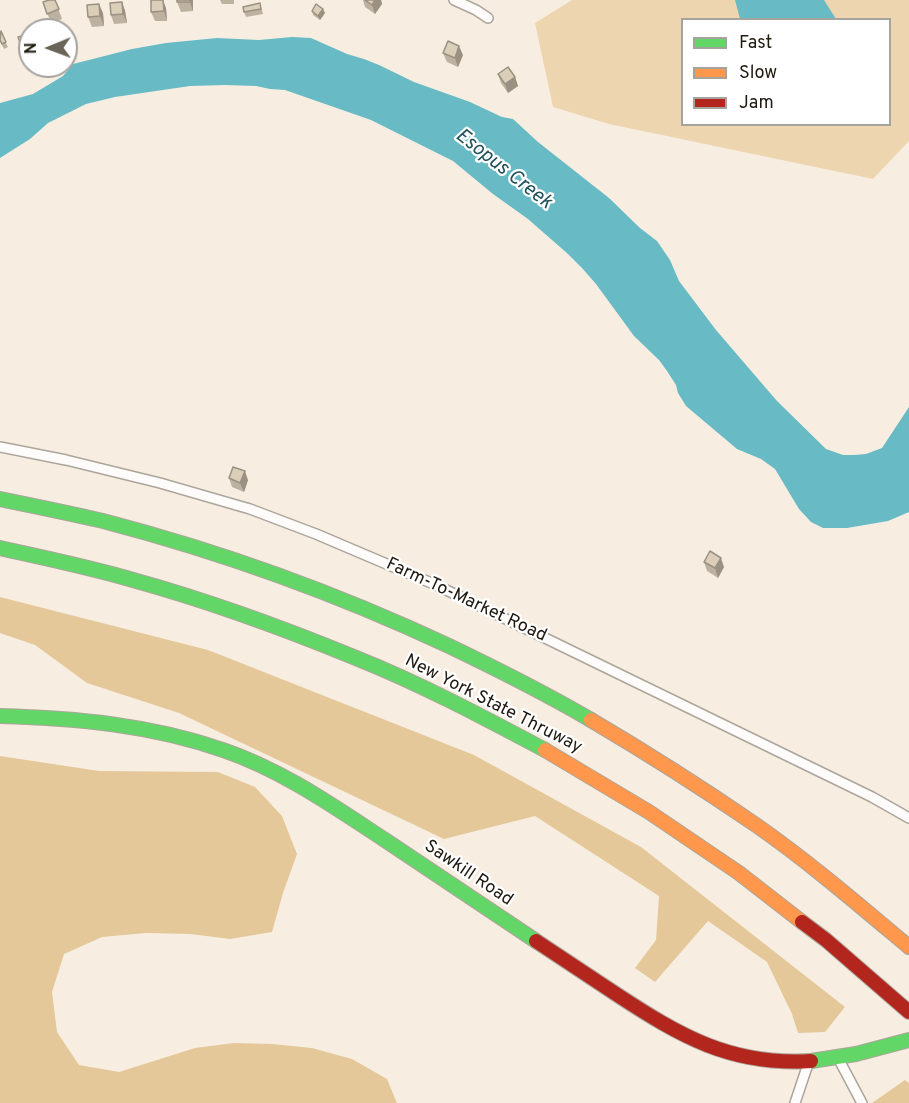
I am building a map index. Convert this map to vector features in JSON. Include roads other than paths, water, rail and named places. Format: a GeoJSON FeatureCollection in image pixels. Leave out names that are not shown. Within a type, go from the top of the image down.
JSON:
{"type":"FeatureCollection","features":[{"type":"Feature","properties":{"kind":"main road","name":"New York State Thruway"},"geometry":{"type":"LineString","coordinates":[[0,499],[126,528],[245,563],[362,607],[475,657],[620,736],[690,780],[790,850],[909,947]]}},
{"type":"Feature","properties":{"kind":"main road","name":"New York State Thruway"},"geometry":{"type":"LineString","coordinates":[[0,548],[114,574],[229,609],[352,656],[489,719],[629,799],[729,865],[824,938],[909,1012]]}},
{"type":"Feature","properties":{"kind":"main road","name":"Sawkill Road"},"geometry":{"type":"LineString","coordinates":[[0,716],[92,720],[150,729],[178,735],[257,763],[329,803],[633,1006],[682,1035],[713,1049],[775,1061],[809,1061],[838,1058],[909,1040]]}},
{"type":"Feature","properties":{"kind":"street"},"geometry":{"type":"LineString","coordinates":[[454,0],[488,18]]}},
{"type":"Feature","properties":{"kind":"street","name":"Farm-To-Market Road"},"geometry":{"type":"LineString","coordinates":[[0,447],[66,460],[160,483],[250,509],[316,534],[436,585],[872,797],[909,818]]}},
{"type":"Feature","properties":{"kind":"street"},"geometry":{"type":"LineString","coordinates":[[838,1058],[862,1103]]}},
{"type":"Feature","properties":{"kind":"street"},"geometry":{"type":"LineString","coordinates":[[795,1103],[809,1061]]}},
{"type":"Feature","properties":{"kind":"water"},"geometry":{"type":"Polygon","coordinates":[[[735,0],[824,0],[835,18],[740,18],[735,0]]]}},
{"type":"Feature","properties":{"kind":"water","name":"Esopus Creek"},"geometry":{"type":"Polygon","coordinates":[[[217,38],[259,40],[311,38],[379,65],[414,82],[470,102],[502,117],[513,119],[657,241],[670,260],[679,281],[716,330],[777,401],[826,449],[843,455],[854,455],[866,454],[882,448],[909,407],[909,512],[888,521],[847,528],[823,528],[811,522],[799,509],[775,469],[761,459],[737,449],[686,406],[676,385],[659,360],[634,336],[596,284],[568,254],[528,219],[453,161],[371,120],[285,90],[256,86],[190,86],[115,97],[86,104],[48,123],[30,139],[0,158],[0,103],[33,94],[60,78],[78,78],[78,63],[166,43],[217,38]]]}}]}
